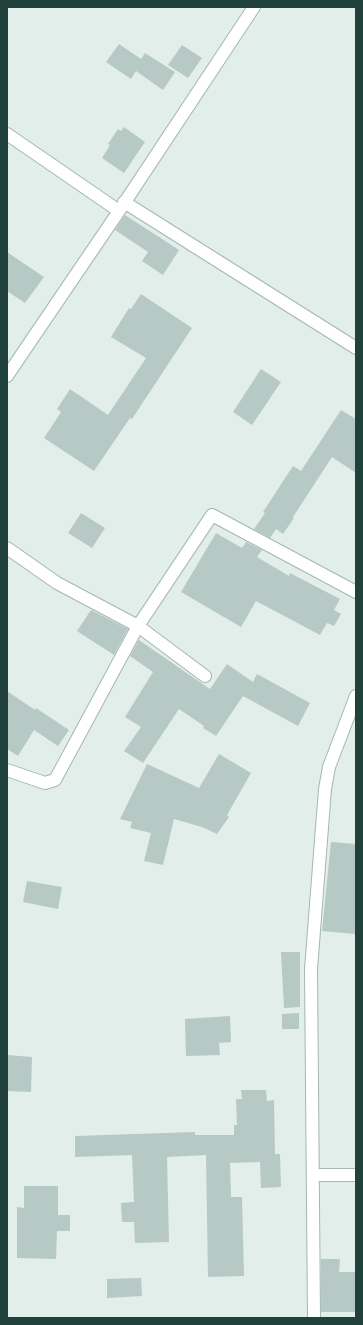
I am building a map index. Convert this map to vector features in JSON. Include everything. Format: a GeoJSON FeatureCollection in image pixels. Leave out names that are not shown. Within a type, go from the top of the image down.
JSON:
{"type":"FeatureCollection","features":[{"type":"Feature","properties":{"kind":"street"},"geometry":{"type":"LineString","coordinates":[[7,376],[254,7]]}},
{"type":"Feature","properties":{"kind":"street"},"geometry":{"type":"LineString","coordinates":[[9,140],[122,206],[356,348]]}},
{"type":"Feature","properties":{"kind":"street"},"geometry":{"type":"LineString","coordinates":[[7,770],[45,783],[55,780],[138,626],[212,514],[356,592]]}},
{"type":"Feature","properties":{"kind":"street"},"geometry":{"type":"LineString","coordinates":[[7,548],[57,583],[138,626],[205,676]]}},
{"type":"Feature","properties":{"kind":"street"},"geometry":{"type":"LineString","coordinates":[[314,1318],[311,968],[325,789],[329,767],[356,696]]}},
{"type":"Feature","properties":{"kind":"street"},"geometry":{"type":"LineString","coordinates":[[313,1175],[356,1175]]}},
{"type":"Feature","properties":{"kind":"building"},"geometry":{"type":"Polygon","coordinates":[[[119,44],[141,59],[145,53],[175,72],[163,90],[136,71],[131,79],[106,62],[119,44]]]}},
{"type":"Feature","properties":{"kind":"building"},"geometry":{"type":"Polygon","coordinates":[[[182,45],[202,58],[188,78],[168,65],[182,45]]]}},
{"type":"Feature","properties":{"kind":"building"},"geometry":{"type":"Polygon","coordinates":[[[124,127],[145,142],[124,173],[102,158],[110,145],[108,144],[118,129],[121,131],[124,127]]]}},
{"type":"Feature","properties":{"kind":"building"},"geometry":{"type":"Polygon","coordinates":[[[125,215],[179,250],[163,275],[142,261],[148,252],[115,230],[125,215]]]}},
{"type":"Feature","properties":{"kind":"building"},"geometry":{"type":"Polygon","coordinates":[[[7,252],[44,277],[25,303],[7,291],[7,252]]]}},
{"type":"Feature","properties":{"kind":"building"},"geometry":{"type":"Polygon","coordinates":[[[141,294],[192,328],[132,419],[130,418],[94,471],[44,438],[61,412],[57,409],[70,389],[108,415],[146,358],[111,337],[129,308],[131,309],[141,294]]]}},
{"type":"Feature","properties":{"kind":"building"},"geometry":{"type":"Polygon","coordinates":[[[261,369],[281,382],[252,425],[233,412],[261,369]]]}},
{"type":"Feature","properties":{"kind":"building"},"geometry":{"type":"Polygon","coordinates":[[[341,410],[356,419],[356,473],[332,457],[283,534],[276,529],[270,538],[254,529],[265,513],[263,512],[293,466],[301,471],[341,410]]]}},
{"type":"Feature","properties":{"kind":"building"},"geometry":{"type":"Polygon","coordinates":[[[81,513],[105,528],[92,548],[68,533],[81,513]]]}},
{"type":"Feature","properties":{"kind":"building"},"geometry":{"type":"Polygon","coordinates":[[[216,533],[242,548],[246,542],[262,550],[257,557],[289,576],[290,573],[340,599],[334,610],[341,614],[334,626],[327,623],[320,635],[256,601],[241,627],[181,592],[216,533]]]}},
{"type":"Feature","properties":{"kind":"building"},"geometry":{"type":"Polygon","coordinates":[[[91,610],[128,629],[114,655],[77,631],[91,610]]]}},
{"type":"Feature","properties":{"kind":"building"},"geometry":{"type":"Polygon","coordinates":[[[139,640],[210,689],[227,664],[253,682],[257,674],[310,703],[298,726],[243,696],[216,736],[203,728],[204,726],[179,709],[143,763],[124,751],[141,727],[125,717],[153,672],[130,656],[139,640]]]}},
{"type":"Feature","properties":{"kind":"building"},"geometry":{"type":"Polygon","coordinates":[[[7,691],[69,730],[58,746],[34,730],[18,756],[7,749],[7,691]]]}},
{"type":"Feature","properties":{"kind":"building"},"geometry":{"type":"Polygon","coordinates":[[[219,754],[251,773],[227,815],[229,817],[217,834],[202,827],[174,819],[163,865],[144,861],[151,833],[130,828],[132,822],[120,819],[147,764],[199,788],[219,754]]]}},
{"type":"Feature","properties":{"kind":"building"},"geometry":{"type":"Polygon","coordinates":[[[331,842],[356,844],[356,934],[322,931],[331,842]]]}},
{"type":"Feature","properties":{"kind":"building"},"geometry":{"type":"Polygon","coordinates":[[[27,881],[62,887],[58,909],[23,902],[27,881]]]}},
{"type":"Feature","properties":{"kind":"building"},"geometry":{"type":"Polygon","coordinates":[[[281,952],[300,952],[300,1007],[284,1008],[281,952]]]}},
{"type":"Feature","properties":{"kind":"building"},"geometry":{"type":"Polygon","coordinates":[[[299,1013],[299,1029],[282,1029],[282,1014],[299,1013]]]}},
{"type":"Feature","properties":{"kind":"building"},"geometry":{"type":"Polygon","coordinates":[[[230,1016],[231,1042],[219,1043],[220,1055],[186,1056],[185,1019],[230,1016]]]}},
{"type":"Feature","properties":{"kind":"building"},"geometry":{"type":"Polygon","coordinates":[[[7,1055],[32,1057],[31,1092],[7,1091],[7,1055]]]}},
{"type":"Feature","properties":{"kind":"building"},"geometry":{"type":"Polygon","coordinates":[[[241,1090],[266,1090],[267,1101],[274,1100],[275,1154],[280,1154],[281,1187],[261,1188],[260,1162],[230,1163],[231,1197],[242,1197],[244,1276],[208,1277],[206,1155],[167,1157],[169,1242],[135,1243],[134,1222],[122,1222],[121,1203],[134,1202],[132,1155],[75,1157],[75,1136],[195,1132],[195,1135],[234,1135],[234,1125],[237,1125],[236,1099],[242,1099],[241,1090]]]}},
{"type":"Feature","properties":{"kind":"building"},"geometry":{"type":"Polygon","coordinates":[[[24,1186],[58,1186],[58,1215],[70,1215],[70,1231],[57,1231],[56,1259],[17,1258],[17,1207],[24,1208],[24,1186]]]}},
{"type":"Feature","properties":{"kind":"building"},"geometry":{"type":"Polygon","coordinates":[[[321,1259],[340,1259],[339,1272],[356,1272],[356,1312],[321,1312],[321,1259]]]}},
{"type":"Feature","properties":{"kind":"building"},"geometry":{"type":"Polygon","coordinates":[[[141,1278],[142,1296],[107,1298],[107,1279],[141,1278]]]}}]}
